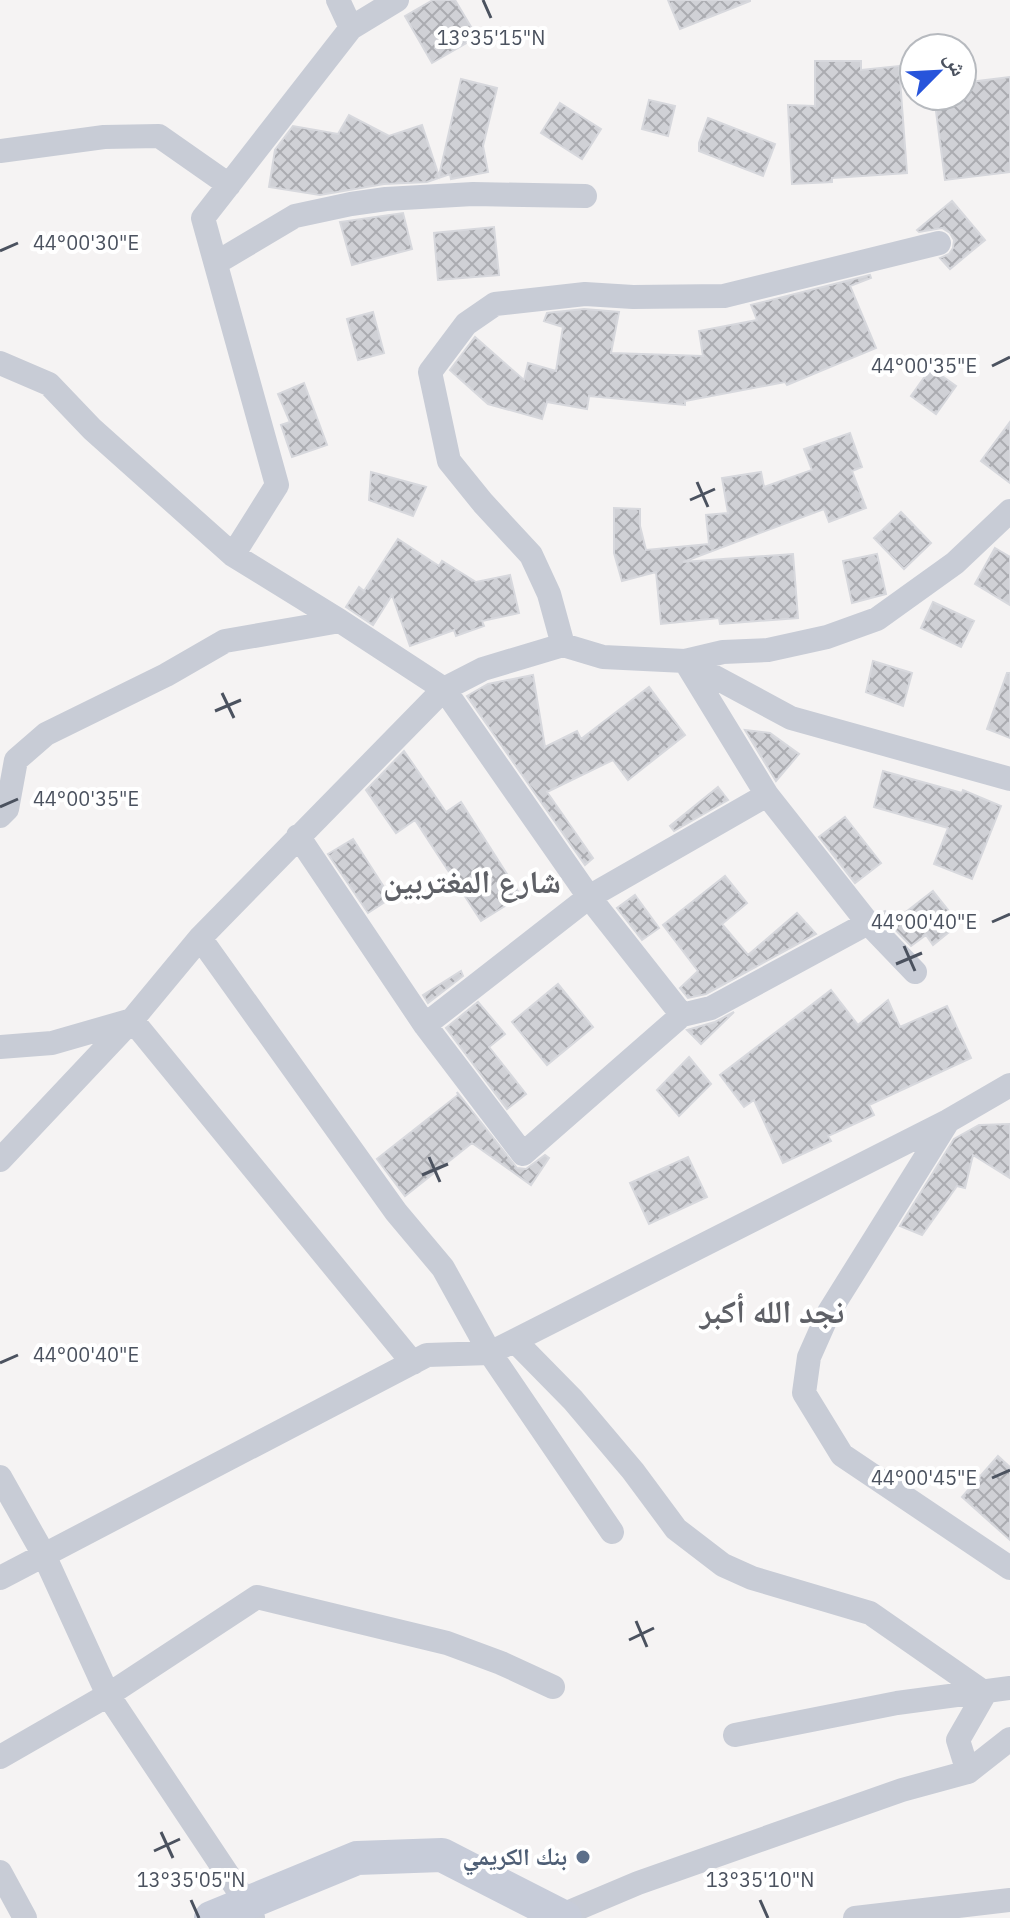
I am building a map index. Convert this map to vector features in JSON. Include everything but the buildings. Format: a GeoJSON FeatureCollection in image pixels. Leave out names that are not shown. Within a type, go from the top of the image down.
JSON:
{"type":"FeatureCollection","features":[{"type":"Feature","properties":{"kind":"main road"},"geometry":{"type":"LineString","coordinates":[[211,1918],[250,1910],[357,1858],[442,1855],[560,1917]]}},
{"type":"Feature","properties":{"kind":"street"},"geometry":{"type":"LineString","coordinates":[[338,0],[351,28]]}},
{"type":"Feature","properties":{"kind":"street"},"geometry":{"type":"LineString","coordinates":[[233,555],[277,485],[203,218],[351,28],[397,0]]}},
{"type":"Feature","properties":{"kind":"street"},"geometry":{"type":"LineString","coordinates":[[0,151],[104,137],[159,136],[229,185]]}},
{"type":"Feature","properties":{"kind":"street"},"geometry":{"type":"LineString","coordinates":[[216,263],[295,216],[351,204],[473,194],[585,196]]}},
{"type":"Feature","properties":{"kind":"street"},"geometry":{"type":"LineString","coordinates":[[563,645],[549,594],[531,555],[449,461],[430,372],[466,324],[495,304],[585,294],[724,296],[939,243]]}},
{"type":"Feature","properties":{"kind":"street"},"geometry":{"type":"LineString","coordinates":[[0,363],[49,384],[92,429],[233,555],[444,689],[589,897],[682,1015]]}},
{"type":"Feature","properties":{"kind":"street"},"geometry":{"type":"LineString","coordinates":[[0,1160],[132,1020],[200,938],[444,689],[483,669],[563,645],[603,657],[685,661],[723,652],[768,650],[827,637],[877,619],[955,563],[1010,511]]}},
{"type":"Feature","properties":{"kind":"street"},"geometry":{"type":"LineString","coordinates":[[0,816],[7,809],[16,760],[46,734],[166,675],[225,641],[340,621]]}},
{"type":"Feature","properties":{"kind":"street"},"geometry":{"type":"LineString","coordinates":[[685,661],[791,718],[1010,779]]}},
{"type":"Feature","properties":{"kind":"street"},"geometry":{"type":"LineString","coordinates":[[685,661],[767,795],[868,923],[915,972]]}},
{"type":"Feature","properties":{"kind":"street"},"geometry":{"type":"LineString","coordinates":[[425,1025],[589,897],[767,795]]}},
{"type":"Feature","properties":{"kind":"street"},"geometry":{"type":"LineString","coordinates":[[298,836],[425,1025],[523,1154],[682,1015],[711,1008],[868,923]]}},
{"type":"Feature","properties":{"kind":"street"},"geometry":{"type":"LineString","coordinates":[[200,938],[396,1212],[443,1268],[490,1353],[612,1532]]}},
{"type":"Feature","properties":{"kind":"street"},"geometry":{"type":"LineString","coordinates":[[0,1047],[52,1043],[132,1020]]}},
{"type":"Feature","properties":{"kind":"street"},"geometry":{"type":"LineString","coordinates":[[132,1020],[413,1363]]}},
{"type":"Feature","properties":{"kind":"street"},"geometry":{"type":"LineString","coordinates":[[0,1578],[427,1355],[490,1353],[948,1121],[1010,1085]]}},
{"type":"Feature","properties":{"kind":"street"},"geometry":{"type":"LineString","coordinates":[[948,1121],[829,1312],[809,1357],[804,1393],[842,1455],[1010,1568]]}},
{"type":"Feature","properties":{"kind":"street"},"geometry":{"type":"LineString","coordinates":[[515,1341],[573,1400],[633,1471],[676,1529],[723,1565],[752,1578],[870,1613],[985,1693]]}},
{"type":"Feature","properties":{"kind":"street"},"geometry":{"type":"LineString","coordinates":[[0,1477],[44,1555],[108,1695],[250,1910]]}},
{"type":"Feature","properties":{"kind":"street"},"geometry":{"type":"LineString","coordinates":[[0,1757],[108,1695],[257,1597],[447,1643],[553,1687]]}},
{"type":"Feature","properties":{"kind":"street"},"geometry":{"type":"LineString","coordinates":[[735,1735],[897,1703],[1010,1688]]}},
{"type":"Feature","properties":{"kind":"street"},"geometry":{"type":"LineString","coordinates":[[968,1772],[958,1740],[985,1693]]}},
{"type":"Feature","properties":{"kind":"street"},"geometry":{"type":"LineString","coordinates":[[560,1917],[638,1883],[902,1790],[968,1772],[1010,1739]]}},
{"type":"Feature","properties":{"kind":"street"},"geometry":{"type":"LineString","coordinates":[[0,1872],[25,1918]]}},
{"type":"Feature","properties":{"kind":"street"},"geometry":{"type":"LineString","coordinates":[[855,1918],[1010,1900]]}},
{"type":"Feature","properties":{"kind":"place","name":"بنك الكريمي"},"geometry":{"type":"Point","coordinates":[583,1857]}},
{"type":"Feature","properties":{"kind":"district","name":"شارع المغتربين"},"geometry":{"type":"Point","coordinates":[472,882]}},
{"type":"Feature","properties":{"kind":"district","name":"نجد الله أكبر"},"geometry":{"type":"Point","coordinates":[772,1312]}}]}
